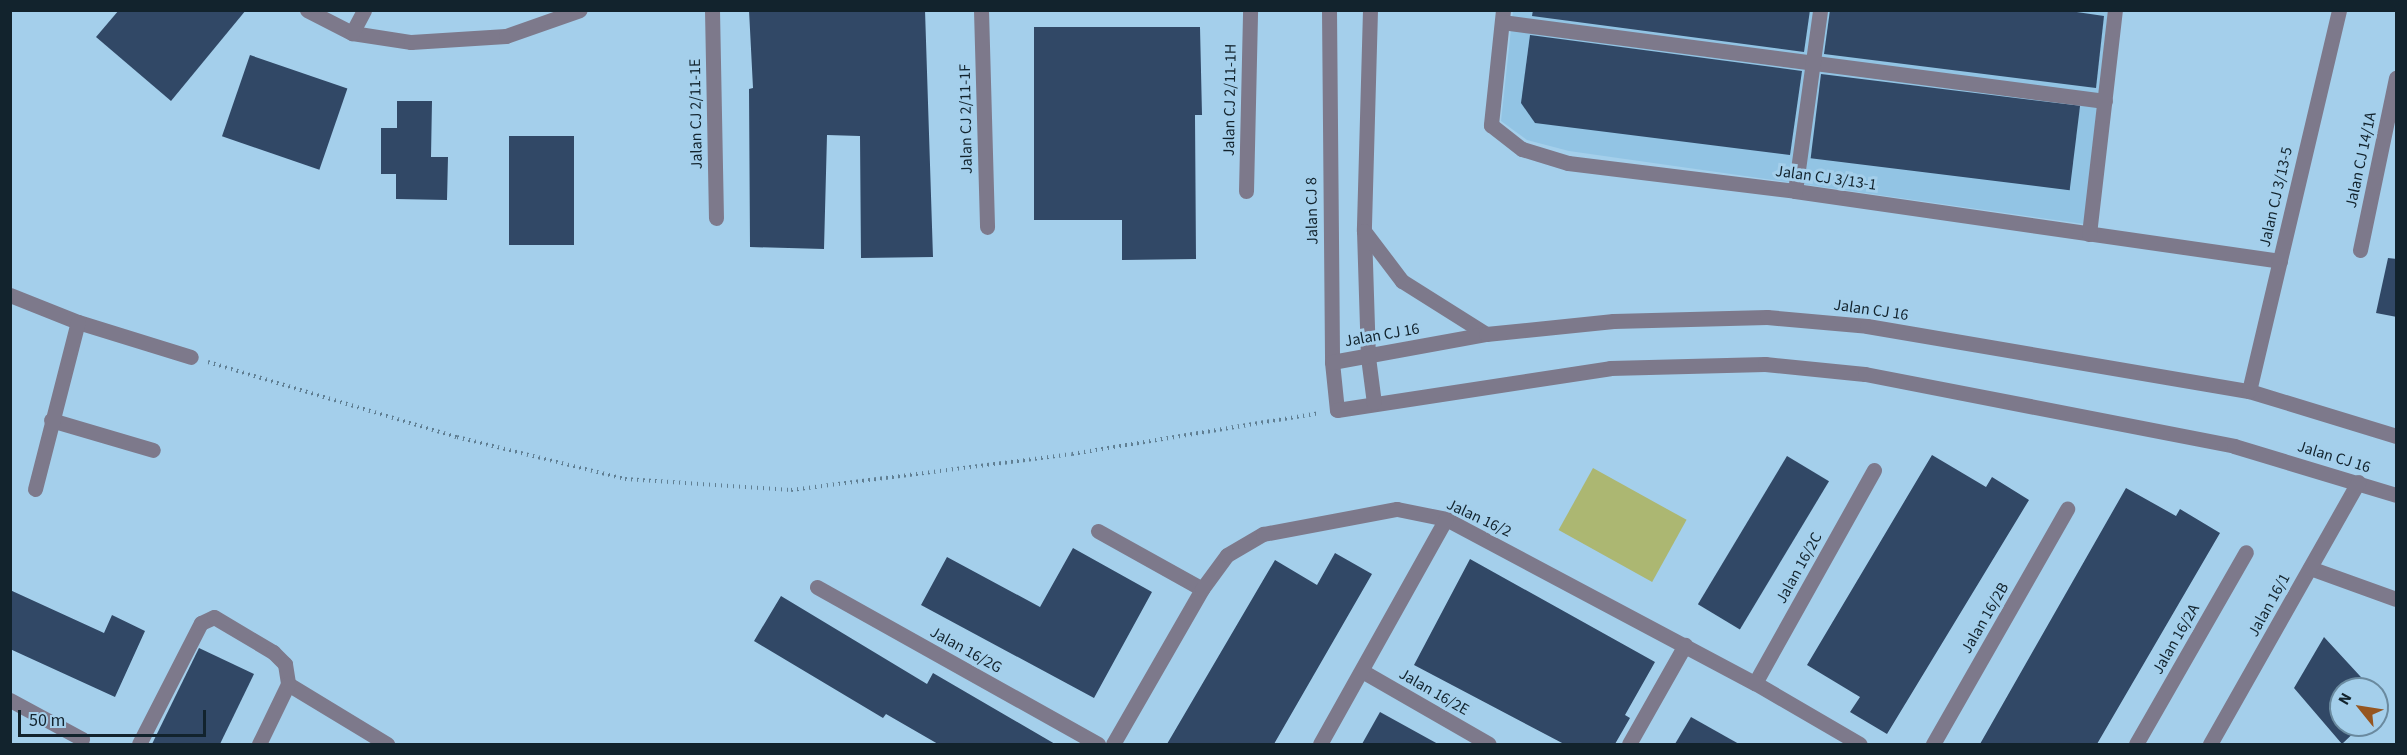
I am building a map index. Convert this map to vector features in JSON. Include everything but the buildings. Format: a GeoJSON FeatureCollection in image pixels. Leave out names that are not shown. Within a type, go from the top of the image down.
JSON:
{"type":"FeatureCollection","features":[{"type":"Feature","properties":{"kind":"street"},"geometry":{"type":"LineString","coordinates":[[307,10],[352,33],[411,42],[456,42],[506,36],[580,10]]}},
{"type":"Feature","properties":{"kind":"street"},"geometry":{"type":"LineString","coordinates":[[352,33],[364,10]]}},
{"type":"Feature","properties":{"kind":"street","name":"Jalan CJ 2/11-1E"},"geometry":{"type":"LineString","coordinates":[[712,10],[716,218]]}},
{"type":"Feature","properties":{"kind":"street","name":"Jalan CJ 2/11-1F"},"geometry":{"type":"LineString","coordinates":[[981,10],[987,227]]}},
{"type":"Feature","properties":{"kind":"street","name":"Jalan CJ 2/11-1H"},"geometry":{"type":"LineString","coordinates":[[1246,191],[1250,10]]}},
{"type":"Feature","properties":{"kind":"street","name":"Jalan CJ 8"},"geometry":{"type":"LineString","coordinates":[[1329,10],[1332,362],[1337,410]]}},
{"type":"Feature","properties":{"kind":"street"},"geometry":{"type":"LineString","coordinates":[[1370,10],[1364,231],[1368,357],[1374,404]]}},
{"type":"Feature","properties":{"kind":"street"},"geometry":{"type":"LineString","coordinates":[[1795,191],[1820,10]]}},
{"type":"Feature","properties":{"kind":"street"},"geometry":{"type":"LineString","coordinates":[[2089,234],[2115,10]]}},
{"type":"Feature","properties":{"kind":"street","name":"Jalan CJ 3/13-5"},"geometry":{"type":"LineString","coordinates":[[2249,391],[2339,10]]}},
{"type":"Feature","properties":{"kind":"street"},"geometry":{"type":"LineString","coordinates":[[1502,16],[1812,66],[2105,101]]}},
{"type":"Feature","properties":{"kind":"street","name":"Jalan CJ 3/13-1"},"geometry":{"type":"LineString","coordinates":[[1502,16],[1491,126],[1522,149],[1568,163],[1795,191],[2280,261]]}},
{"type":"Feature","properties":{"kind":"street","name":"Jalan CJ 14/1A"},"geometry":{"type":"LineString","coordinates":[[2360,250],[2397,78]]}},
{"type":"Feature","properties":{"kind":"street"},"geometry":{"type":"LineString","coordinates":[[1364,231],[1402,281],[1486,334]]}},
{"type":"Feature","properties":{"kind":"street"},"geometry":{"type":"LineString","coordinates":[[10,295],[78,322],[191,357]]}},
{"type":"Feature","properties":{"kind":"street","name":"Jalan CJ 16"},"geometry":{"type":"LineString","coordinates":[[1332,362],[1486,334],[1613,321],[1767,317],[1867,326],[2249,391],[2397,436]]}},
{"type":"Feature","properties":{"kind":"street"},"geometry":{"type":"LineString","coordinates":[[35,489],[78,322]]}},
{"type":"Feature","properties":{"kind":"street","name":"Jalan CJ 16"},"geometry":{"type":"LineString","coordinates":[[1337,410],[1610,368],[1765,364],[1865,374],[2234,446],[2397,495]]}},
{"type":"Feature","properties":{"kind":"street"},"geometry":{"type":"LineString","coordinates":[[51,420],[153,450]]}},
{"type":"Feature","properties":{"kind":"street","name":"Jalan 16/2C"},"geometry":{"type":"LineString","coordinates":[[1755,683],[1874,470]]}},
{"type":"Feature","properties":{"kind":"street","name":"Jalan 16/1"},"geometry":{"type":"LineString","coordinates":[[2210,744],[2358,483]]}},
{"type":"Feature","properties":{"kind":"street","name":"Jalan 16/2"},"geometry":{"type":"LineString","coordinates":[[1113,744],[1202,589],[1227,555],[1263,534],[1397,509],[1446,519],[1755,683],[1860,744]]}},
{"type":"Feature","properties":{"kind":"street","name":"Jalan 16/2B"},"geometry":{"type":"LineString","coordinates":[[1933,744],[2067,509]]}},
{"type":"Feature","properties":{"kind":"street"},"geometry":{"type":"LineString","coordinates":[[1320,744],[1446,519]]}},
{"type":"Feature","properties":{"kind":"street"},"geometry":{"type":"LineString","coordinates":[[1098,531],[1202,589]]}},
{"type":"Feature","properties":{"kind":"street","name":"Jalan 16/2A"},"geometry":{"type":"LineString","coordinates":[[2136,744],[2246,552]]}},
{"type":"Feature","properties":{"kind":"street"},"geometry":{"type":"LineString","coordinates":[[2310,568],[2397,599]]}},
{"type":"Feature","properties":{"kind":"street","name":"Jalan 16/2G"},"geometry":{"type":"LineString","coordinates":[[817,587],[1098,744]]}},
{"type":"Feature","properties":{"kind":"street"},"geometry":{"type":"LineString","coordinates":[[139,744],[201,623],[214,617],[273,652],[285,664],[288,684],[259,744]]}},
{"type":"Feature","properties":{"kind":"street"},"geometry":{"type":"LineString","coordinates":[[1629,744],[1685,645]]}},
{"type":"Feature","properties":{"kind":"street","name":"Jalan 16/2E"},"geometry":{"type":"LineString","coordinates":[[1362,671],[1489,744]]}},
{"type":"Feature","properties":{"kind":"street"},"geometry":{"type":"LineString","coordinates":[[288,684],[387,744]]}},
{"type":"Feature","properties":{"kind":"street"},"geometry":{"type":"LineString","coordinates":[[10,700],[82,739]]}},
{"type":"Feature","properties":{"kind":"path"},"geometry":{"type":"LineString","coordinates":[[191,357],[457,437],[625,478],[791,490],[1072,454],[1337,410]]}},
{"type":"Feature","properties":{"kind":"shaded area"},"geometry":{"type":"Polygon","coordinates":[[[1513,11],[2108,11],[2084,224],[1569,151],[1527,140],[1501,121],[1513,11]]]}},
{"type":"Feature","properties":{"kind":"green space"},"geometry":{"type":"Polygon","coordinates":[[[1593,468],[1687,520],[1652,582],[1559,530],[1593,468]]]}}]}
